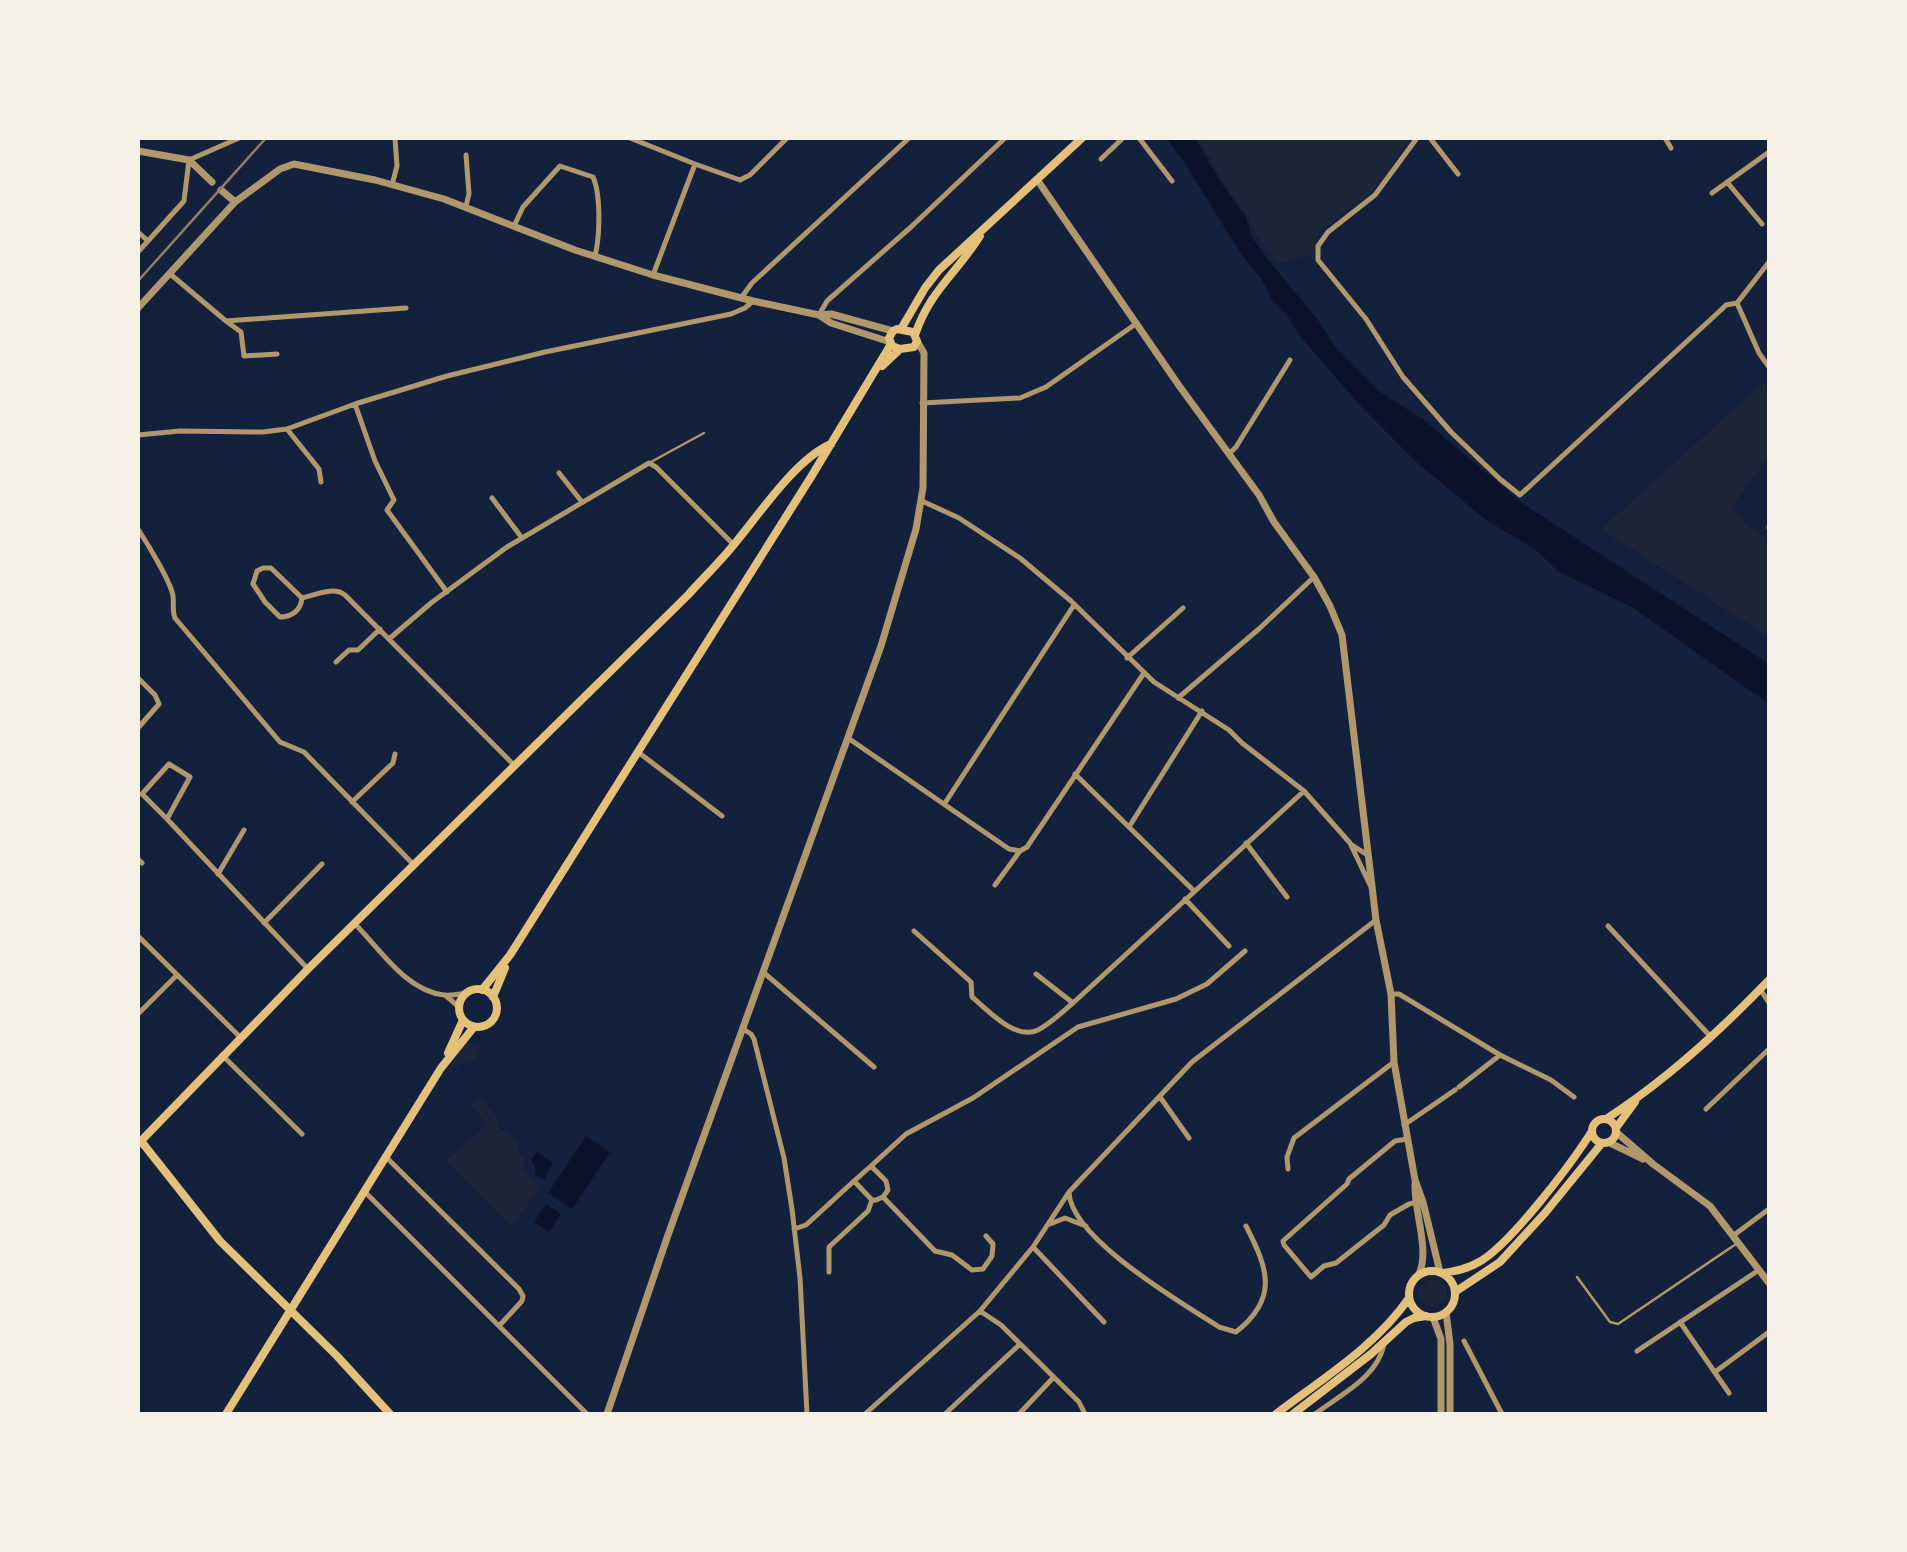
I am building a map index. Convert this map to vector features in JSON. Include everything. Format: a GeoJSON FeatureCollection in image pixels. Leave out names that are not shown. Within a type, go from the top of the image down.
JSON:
{"type":"FeatureCollection","features":[{"type":"Feature","properties":{"kind":"main road"},"geometry":{"type":"LineString","coordinates":[[482,990],[510,956],[925,288],[962,248],[983,232],[1082,138]]}},
{"type":"Feature","properties":{"kind":"main road"},"geometry":{"type":"LineString","coordinates":[[890,343],[895,348],[914,347],[922,314],[931,298],[970,253],[983,232]]}},
{"type":"Feature","properties":{"kind":"main road"},"geometry":{"type":"LineString","coordinates":[[897,330],[913,332],[916,338]]}},
{"type":"Feature","properties":{"kind":"main road"},"geometry":{"type":"LineString","coordinates":[[877,369],[905,349]]}},
{"type":"Feature","properties":{"kind":"main road"},"geometry":{"type":"LineString","coordinates":[[390,1414],[337,1356],[220,1241],[139,1141],[308,968],[672,612],[734,545],[776,492],[819,449],[831,443]]}},
{"type":"Feature","properties":{"kind":"main road"},"geometry":{"type":"LineString","coordinates":[[493,997],[510,956]]}},
{"type":"Feature","properties":{"kind":"main road"},"geometry":{"type":"LineString","coordinates":[[1430,1317],[1415,1310],[1409,1298],[1410,1285],[1419,1274],[1429,1270],[1441,1272],[1465,1269],[1494,1252],[1560,1176],[1592,1131],[1595,1122],[1606,1119],[1639,1097],[1710,1037],[1769,980]]}},
{"type":"Feature","properties":{"kind":"main road"},"geometry":{"type":"LineString","coordinates":[[226,1414],[441,1068],[474,1027],[486,1025],[494,1017],[497,1006],[493,997],[482,990],[466,993],[459,1007],[463,1020],[474,1027]]}},
{"type":"Feature","properties":{"kind":"main road"},"geometry":{"type":"LineString","coordinates":[[441,1068],[463,1020]]}},
{"type":"Feature","properties":{"kind":"main road"},"geometry":{"type":"LineString","coordinates":[[1455,1292],[1500,1262],[1605,1142],[1614,1138],[1616,1130],[1639,1097]]}},
{"type":"Feature","properties":{"kind":"main road"},"geometry":{"type":"LineString","coordinates":[[1606,1119],[1612,1122],[1616,1130]]}},
{"type":"Feature","properties":{"kind":"main road"},"geometry":{"type":"LineString","coordinates":[[1592,1131],[1596,1140],[1605,1142]]}},
{"type":"Feature","properties":{"kind":"main road"},"geometry":{"type":"LineString","coordinates":[[1293,1414],[1406,1322],[1446,1312],[1454,1303],[1455,1292],[1451,1280],[1441,1272]]}},
{"type":"Feature","properties":{"kind":"main road"},"geometry":{"type":"LineString","coordinates":[[1276,1414],[1373,1338],[1409,1298]]}},
{"type":"Feature","properties":{"kind":"street"},"geometry":{"type":"LineString","coordinates":[[189,160],[239,138]]}},
{"type":"Feature","properties":{"kind":"street"},"geometry":{"type":"LineString","coordinates":[[392,185],[397,166],[395,138]]}},
{"type":"Feature","properties":{"kind":"street"},"geometry":{"type":"LineString","coordinates":[[630,138],[740,180],[750,175],[787,138]]}},
{"type":"Feature","properties":{"kind":"street"},"geometry":{"type":"LineString","coordinates":[[741,298],[752,284],[909,138]]}},
{"type":"Feature","properties":{"kind":"street"},"geometry":{"type":"LineString","coordinates":[[819,315],[827,302],[1004,138]]}},
{"type":"Feature","properties":{"kind":"street"},"geometry":{"type":"LineString","coordinates":[[1101,159],[1123,138]]}},
{"type":"Feature","properties":{"kind":"street"},"geometry":{"type":"LineString","coordinates":[[1139,138],[1172,181]]}},
{"type":"Feature","properties":{"kind":"street"},"geometry":{"type":"LineString","coordinates":[[1416,138],[1375,195],[1328,232],[1318,246],[1318,260],[1366,318],[1403,377],[1451,432],[1520,495],[1726,305],[1738,303],[1769,262]]}},
{"type":"Feature","properties":{"kind":"street"},"geometry":{"type":"LineString","coordinates":[[1430,138],[1458,174]]}},
{"type":"Feature","properties":{"kind":"street"},"geometry":{"type":"LineString","coordinates":[[1665,138],[1671,148]]}},
{"type":"Feature","properties":{"kind":"street"},"geometry":{"type":"LineString","coordinates":[[138,151],[189,160],[212,182]]}},
{"type":"Feature","properties":{"kind":"street"},"geometry":{"type":"LineString","coordinates":[[1712,193],[1769,152]]}},
{"type":"Feature","properties":{"kind":"street"},"geometry":{"type":"LineString","coordinates":[[466,155],[469,194],[466,206]]}},
{"type":"Feature","properties":{"kind":"street"},"geometry":{"type":"LineString","coordinates":[[138,252],[184,201],[189,160]]}},
{"type":"Feature","properties":{"kind":"street"},"geometry":{"type":"LineString","coordinates":[[138,308],[235,202],[280,169],[294,164],[310,165],[392,185],[466,206],[595,256],[653,275],[753,301],[819,315],[831,314],[897,330]]}},
{"type":"Feature","properties":{"kind":"street"},"geometry":{"type":"LineString","coordinates":[[653,275],[695,164]]}},
{"type":"Feature","properties":{"kind":"street"},"geometry":{"type":"LineString","coordinates":[[514,226],[523,207],[560,166],[593,177],[597,187],[595,256]]}},
{"type":"Feature","properties":{"kind":"street"},"geometry":{"type":"LineString","coordinates":[[1038,181],[1314,577],[1342,635],[1376,919],[1391,994],[1395,1062],[1419,1202],[1423,1254],[1423,1265],[1419,1274]]}},
{"type":"Feature","properties":{"kind":"street"},"geometry":{"type":"LineString","coordinates":[[1727,182],[1762,224]]}},
{"type":"Feature","properties":{"kind":"street"},"geometry":{"type":"LineString","coordinates":[[220,190],[235,202]]}},
{"type":"Feature","properties":{"kind":"street"},"geometry":{"type":"LineString","coordinates":[[138,232],[148,241]]}},
{"type":"Feature","properties":{"kind":"street"},"geometry":{"type":"LineString","coordinates":[[169,273],[241,332],[244,356],[277,354]]}},
{"type":"Feature","properties":{"kind":"street"},"geometry":{"type":"LineString","coordinates":[[138,435],[180,431],[263,432],[286,429],[355,404],[447,376],[545,352],[731,314],[753,301]]}},
{"type":"Feature","properties":{"kind":"street"},"geometry":{"type":"LineString","coordinates":[[1738,303],[1759,352],[1769,366]]}},
{"type":"Feature","properties":{"kind":"street"},"geometry":{"type":"LineString","coordinates":[[226,321],[406,308]]}},
{"type":"Feature","properties":{"kind":"street"},"geometry":{"type":"LineString","coordinates":[[819,315],[831,323],[890,343]]}},
{"type":"Feature","properties":{"kind":"street"},"geometry":{"type":"LineString","coordinates":[[922,403],[1020,398],[1046,387],[1137,323]]}},
{"type":"Feature","properties":{"kind":"street"},"geometry":{"type":"LineString","coordinates":[[607,1414],[668,1235],[881,646],[916,529],[922,501],[924,353],[916,338]]}},
{"type":"Feature","properties":{"kind":"street"},"geometry":{"type":"LineString","coordinates":[[905,349],[923,359]]}},
{"type":"Feature","properties":{"kind":"street"},"geometry":{"type":"LineString","coordinates":[[1229,454],[1236,447],[1290,359]]}},
{"type":"Feature","properties":{"kind":"street"},"geometry":{"type":"LineString","coordinates":[[355,404],[375,461],[394,500],[387,510],[447,592]]}},
{"type":"Feature","properties":{"kind":"street"},"geometry":{"type":"LineString","coordinates":[[286,429],[319,469],[321,482]]}},
{"type":"Feature","properties":{"kind":"street"},"geometry":{"type":"LineString","coordinates":[[389,639],[447,592],[522,538],[649,463],[664,474],[734,545]]}},
{"type":"Feature","properties":{"kind":"street"},"geometry":{"type":"LineString","coordinates":[[559,473],[582,502]]}},
{"type":"Feature","properties":{"kind":"street"},"geometry":{"type":"LineString","coordinates":[[492,498],[522,538]]}},
{"type":"Feature","properties":{"kind":"street"},"geometry":{"type":"LineString","coordinates":[[922,501],[959,518],[1020,558],[1074,605],[1144,673],[1229,730],[1304,791],[1350,843],[1369,856]]}},
{"type":"Feature","properties":{"kind":"street"},"geometry":{"type":"LineString","coordinates":[[138,529],[150,547],[173,595],[172,609],[175,618],[280,742],[304,752],[414,865]]}},
{"type":"Feature","properties":{"kind":"street"},"geometry":{"type":"LineString","coordinates":[[271,568],[302,598],[302,604],[297,611],[288,617],[280,617],[265,602],[253,584],[257,571],[271,568]]}},
{"type":"Feature","properties":{"kind":"street"},"geometry":{"type":"LineString","coordinates":[[1178,698],[1260,628],[1314,577]]}},
{"type":"Feature","properties":{"kind":"street"},"geometry":{"type":"LineString","coordinates":[[302,598],[339,591],[515,766]]}},
{"type":"Feature","properties":{"kind":"street"},"geometry":{"type":"LineString","coordinates":[[945,803],[1074,605]]}},
{"type":"Feature","properties":{"kind":"street"},"geometry":{"type":"LineString","coordinates":[[1127,658],[1183,608]]}},
{"type":"Feature","properties":{"kind":"street"},"geometry":{"type":"LineString","coordinates":[[336,662],[349,650],[358,650],[380,629]]}},
{"type":"Feature","properties":{"kind":"street"},"geometry":{"type":"LineString","coordinates":[[995,885],[1020,851],[1031,841],[1144,673]]}},
{"type":"Feature","properties":{"kind":"street"},"geometry":{"type":"LineString","coordinates":[[138,678],[155,695],[159,704],[138,728]]}},
{"type":"Feature","properties":{"kind":"street"},"geometry":{"type":"LineString","coordinates":[[1129,827],[1202,711]]}},
{"type":"Feature","properties":{"kind":"street"},"geometry":{"type":"LineString","coordinates":[[848,738],[1009,849],[1020,851]]}},
{"type":"Feature","properties":{"kind":"street"},"geometry":{"type":"LineString","coordinates":[[638,752],[722,816]]}},
{"type":"Feature","properties":{"kind":"street"},"geometry":{"type":"LineString","coordinates":[[352,802],[393,763],[395,754]]}},
{"type":"Feature","properties":{"kind":"street"},"geometry":{"type":"LineString","coordinates":[[167,819],[190,777],[169,764],[142,794],[308,968]]}},
{"type":"Feature","properties":{"kind":"street"},"geometry":{"type":"LineString","coordinates":[[1075,774],[1194,891]]}},
{"type":"Feature","properties":{"kind":"street"},"geometry":{"type":"LineString","coordinates":[[914,931],[971,982],[972,997],[996,1017],[1023,1033],[1041,1029],[1073,1003],[1304,791]]}},
{"type":"Feature","properties":{"kind":"street"},"geometry":{"type":"LineString","coordinates":[[218,874],[244,830]]}},
{"type":"Feature","properties":{"kind":"street"},"geometry":{"type":"LineString","coordinates":[[1350,843],[1373,889]]}},
{"type":"Feature","properties":{"kind":"street"},"geometry":{"type":"LineString","coordinates":[[1246,844],[1287,897]]}},
{"type":"Feature","properties":{"kind":"street"},"geometry":{"type":"LineString","coordinates":[[264,923],[321,864]]}},
{"type":"Feature","properties":{"kind":"street"},"geometry":{"type":"LineString","coordinates":[[1185,899],[1229,946]]}},
{"type":"Feature","properties":{"kind":"street"},"geometry":{"type":"LineString","coordinates":[[865,1414],[980,1311],[1033,1247],[1069,1192],[1192,1062],[1376,919]]}},
{"type":"Feature","properties":{"kind":"street"},"geometry":{"type":"LineString","coordinates":[[355,924],[410,980],[426,990],[445,995],[466,993]]}},
{"type":"Feature","properties":{"kind":"street"},"geometry":{"type":"LineString","coordinates":[[1608,926],[1710,1037]]}},
{"type":"Feature","properties":{"kind":"street"},"geometry":{"type":"LineString","coordinates":[[138,936],[240,1037]]}},
{"type":"Feature","properties":{"kind":"street"},"geometry":{"type":"LineString","coordinates":[[794,1229],[806,1225],[906,1134],[972,1098],[1078,1027],[1176,999],[1207,984],[1245,951]]}},
{"type":"Feature","properties":{"kind":"street"},"geometry":{"type":"LineString","coordinates":[[763,972],[874,1067]]}},
{"type":"Feature","properties":{"kind":"street"},"geometry":{"type":"LineString","coordinates":[[1036,974],[1073,1003]]}},
{"type":"Feature","properties":{"kind":"street"},"geometry":{"type":"LineString","coordinates":[[138,1014],[177,975]]}},
{"type":"Feature","properties":{"kind":"street"},"geometry":{"type":"LineString","coordinates":[[1760,989],[1769,1003]]}},
{"type":"Feature","properties":{"kind":"street"},"geometry":{"type":"LineString","coordinates":[[1391,994],[1399,994],[1500,1055],[1551,1080],[1574,1097]]}},
{"type":"Feature","properties":{"kind":"street"},"geometry":{"type":"LineString","coordinates":[[445,995],[459,1007]]}},
{"type":"Feature","properties":{"kind":"street"},"geometry":{"type":"LineString","coordinates":[[743,1029],[754,1039],[784,1158],[800,1278],[807,1414]]}},
{"type":"Feature","properties":{"kind":"street"},"geometry":{"type":"LineString","coordinates":[[1706,1109],[1769,1049]]}},
{"type":"Feature","properties":{"kind":"street"},"geometry":{"type":"LineString","coordinates":[[222,1055],[302,1134]]}},
{"type":"Feature","properties":{"kind":"street"},"geometry":{"type":"LineString","coordinates":[[1404,1125],[1500,1055]]}},
{"type":"Feature","properties":{"kind":"street"},"geometry":{"type":"LineString","coordinates":[[1288,1168],[1287,1157],[1294,1138],[1395,1062]]}},
{"type":"Feature","properties":{"kind":"street"},"geometry":{"type":"LineString","coordinates":[[1160,1097],[1189,1138]]}},
{"type":"Feature","properties":{"kind":"street"},"geometry":{"type":"LineString","coordinates":[[1616,1130],[1653,1164],[1710,1206],[1769,1283]]}},
{"type":"Feature","properties":{"kind":"street"},"geometry":{"type":"LineString","coordinates":[[1407,1139],[1395,1141],[1349,1179],[1348,1184],[1283,1241],[1284,1245],[1311,1278],[1324,1266],[1336,1263],[1384,1225],[1390,1215],[1419,1202]]}},
{"type":"Feature","properties":{"kind":"street"},"geometry":{"type":"LineString","coordinates":[[1605,1142],[1653,1164]]}},
{"type":"Feature","properties":{"kind":"street"},"geometry":{"type":"LineString","coordinates":[[385,1156],[519,1289],[523,1296],[522,1301],[499,1326]]}},
{"type":"Feature","properties":{"kind":"street"},"geometry":{"type":"LineString","coordinates":[[871,1166],[886,1181],[888,1190],[883,1197],[872,1200]]}},
{"type":"Feature","properties":{"kind":"street"},"geometry":{"type":"LineString","coordinates":[[854,1181],[872,1200]]}},
{"type":"Feature","properties":{"kind":"street"},"geometry":{"type":"LineString","coordinates":[[364,1191],[587,1414]]}},
{"type":"Feature","properties":{"kind":"street"},"geometry":{"type":"LineString","coordinates":[[1069,1192],[1073,1208],[1110,1252],[1219,1327],[1237,1332],[1260,1308],[1265,1272],[1261,1255],[1246,1226]]}},
{"type":"Feature","properties":{"kind":"street"},"geometry":{"type":"LineString","coordinates":[[883,1197],[935,1251],[952,1255],[972,1270],[983,1269],[992,1256],[993,1244],[986,1236]]}},
{"type":"Feature","properties":{"kind":"street"},"geometry":{"type":"LineString","coordinates":[[829,1272],[829,1247],[868,1210],[872,1200]]}},
{"type":"Feature","properties":{"kind":"street"},"geometry":{"type":"LineString","coordinates":[[1419,1202],[1441,1272]]}},
{"type":"Feature","properties":{"kind":"street"},"geometry":{"type":"LineString","coordinates":[[1736,1239],[1769,1209]]}},
{"type":"Feature","properties":{"kind":"street"},"geometry":{"type":"LineString","coordinates":[[1046,1227],[1065,1218],[1086,1226]]}},
{"type":"Feature","properties":{"kind":"street"},"geometry":{"type":"LineString","coordinates":[[1033,1247],[1104,1322]]}},
{"type":"Feature","properties":{"kind":"street"},"geometry":{"type":"LineString","coordinates":[[1637,1351],[1759,1270]]}},
{"type":"Feature","properties":{"kind":"street"},"geometry":{"type":"LineString","coordinates":[[980,1311],[1001,1325],[1079,1402],[1085,1414]]}},
{"type":"Feature","properties":{"kind":"street"},"geometry":{"type":"LineString","coordinates":[[1446,1312],[1450,1344],[1450,1414]]}},
{"type":"Feature","properties":{"kind":"street"},"geometry":{"type":"LineString","coordinates":[[1430,1317],[1441,1339],[1441,1414]]}},
{"type":"Feature","properties":{"kind":"street"},"geometry":{"type":"LineString","coordinates":[[1680,1322],[1729,1393]]}},
{"type":"Feature","properties":{"kind":"street"},"geometry":{"type":"LineString","coordinates":[[1715,1372],[1769,1332]]}},
{"type":"Feature","properties":{"kind":"street"},"geometry":{"type":"LineString","coordinates":[[1464,1340],[1502,1414]]}},
{"type":"Feature","properties":{"kind":"street"},"geometry":{"type":"LineString","coordinates":[[1315,1414],[1370,1373],[1378,1362],[1384,1342]]}},
{"type":"Feature","properties":{"kind":"street"},"geometry":{"type":"LineString","coordinates":[[945,1414],[1019,1345]]}},
{"type":"Feature","properties":{"kind":"street"},"geometry":{"type":"LineString","coordinates":[[1019,1414],[1052,1378]]}},
{"type":"Feature","properties":{"kind":"lane"},"geometry":{"type":"LineString","coordinates":[[649,463],[704,433]]}},
{"type":"Feature","properties":{"kind":"lane"},"geometry":{"type":"LineString","coordinates":[[1577,1277],[1610,1322],[1618,1324],[1736,1239]]}},
{"type":"Feature","properties":{"kind":"shaded area"},"geometry":{"type":"Polygon","coordinates":[[[1166,138],[1195,138],[1222,184],[1246,217],[1252,237],[1270,262],[1318,320],[1335,347],[1379,391],[1424,420],[1522,503],[1769,664],[1769,704],[1632,607],[1559,572],[1536,550],[1486,520],[1414,460],[1357,402],[1272,300],[1262,280],[1241,254],[1166,138]]]}},
{"type":"Feature","properties":{"kind":"shaded area"},"geometry":{"type":"Polygon","coordinates":[[[1199,138],[1411,138],[1372,192],[1321,230],[1313,254],[1278,264],[1257,235],[1247,214],[1229,191],[1199,138]]]}},
{"type":"Feature","properties":{"kind":"shaded area"},"geometry":{"type":"Polygon","coordinates":[[[1764,382],[1769,386],[1769,455],[1732,507],[1750,528],[1769,539],[1769,637],[1601,529],[1764,382]]]}},
{"type":"Feature","properties":{"kind":"shaded area"},"geometry":{"type":"Polygon","coordinates":[[[466,1042],[479,1044],[480,1050],[476,1059],[449,1068],[466,1042]]]}},
{"type":"Feature","properties":{"kind":"shaded area"},"geometry":{"type":"Polygon","coordinates":[[[481,1097],[500,1121],[498,1127],[520,1144],[517,1152],[524,1156],[523,1170],[540,1186],[512,1227],[445,1160],[487,1125],[470,1103],[481,1097]]]}},
{"type":"Feature","properties":{"kind":"shaded area"},"geometry":{"type":"Polygon","coordinates":[[[586,1136],[610,1152],[572,1209],[548,1193],[586,1136]]]}},
{"type":"Feature","properties":{"kind":"shaded area"},"geometry":{"type":"Polygon","coordinates":[[[537,1152],[553,1163],[544,1180],[534,1174],[536,1169],[531,1160],[537,1152]]]}},
{"type":"Feature","properties":{"kind":"shaded area"},"geometry":{"type":"Polygon","coordinates":[[[546,1204],[561,1214],[549,1232],[534,1222],[546,1204]]]}},
{"type":"Feature","properties":{"kind":"shaded area"},"geometry":{"type":"Polygon","coordinates":[[[1433,1279],[1443,1283],[1447,1293],[1443,1303],[1433,1307],[1423,1303],[1419,1293],[1423,1283],[1433,1279]]]}},
{"type":"Feature","properties":{"kind":"railway"},"geometry":{"type":"LineString","coordinates":[[138,281],[266,138]]}}]}
